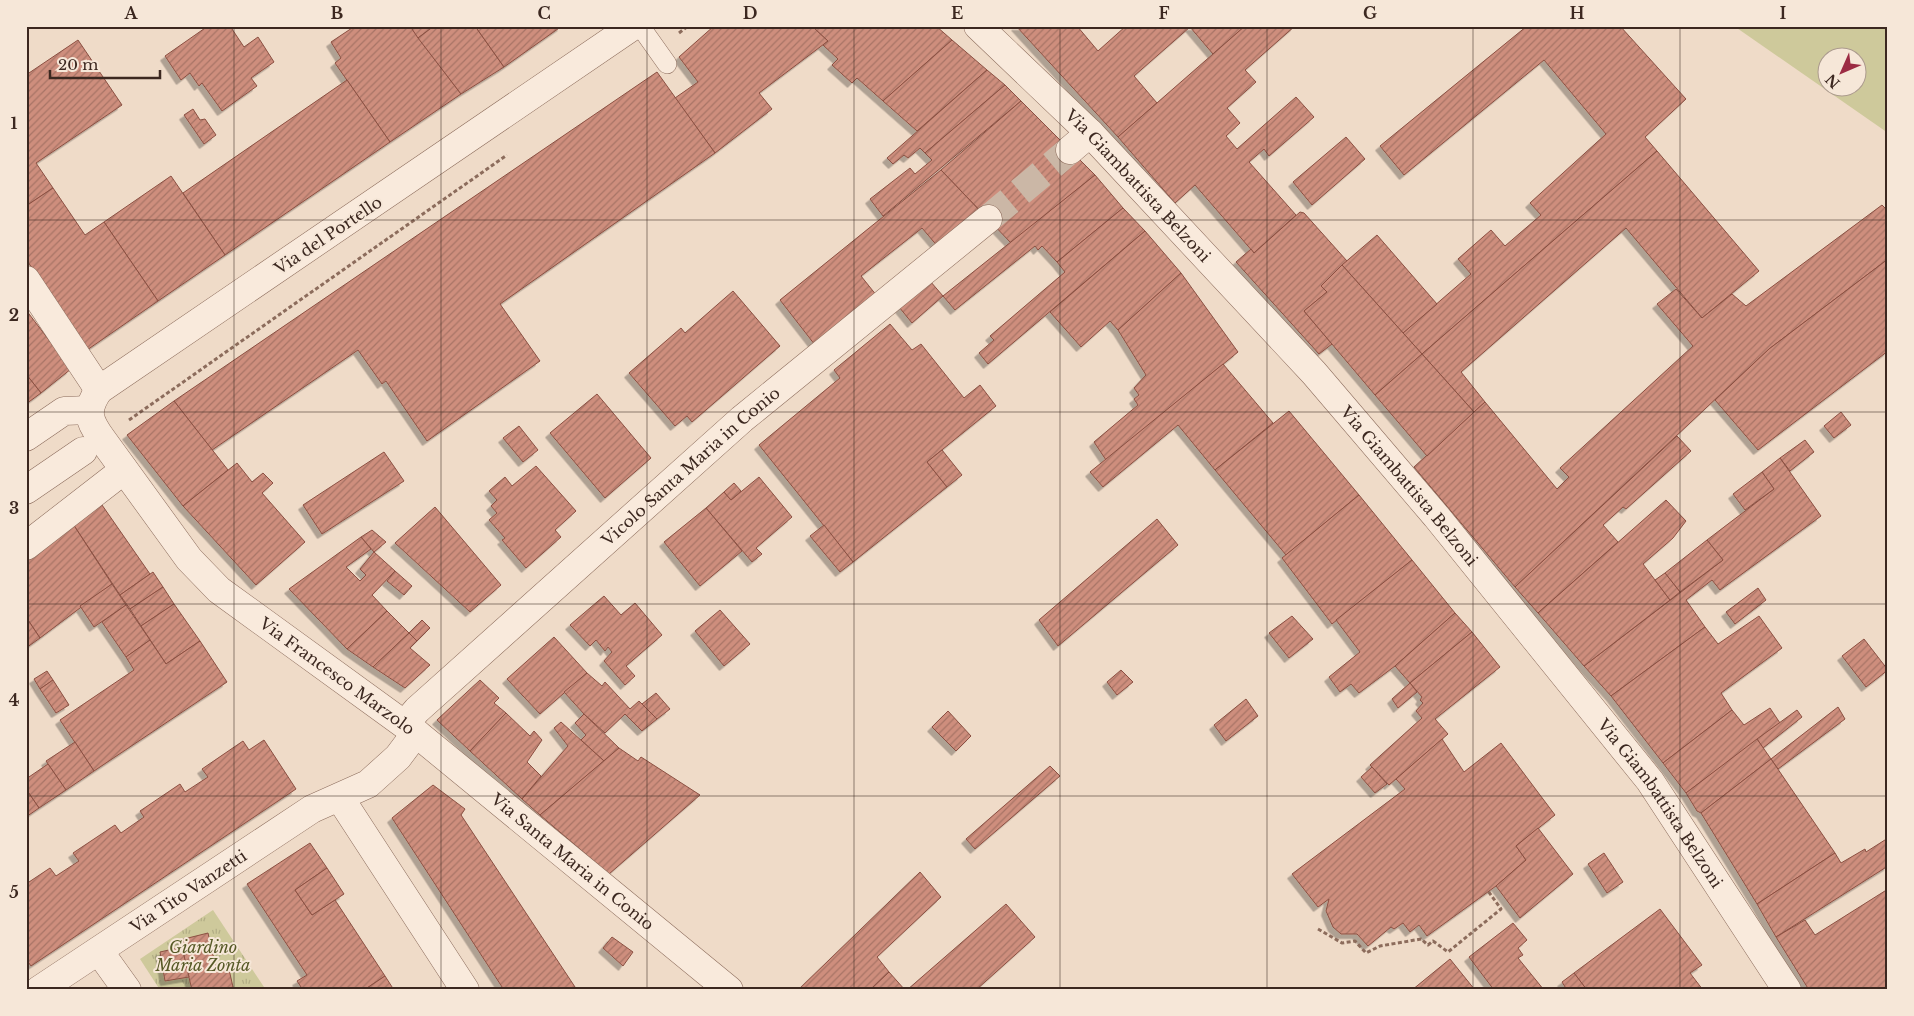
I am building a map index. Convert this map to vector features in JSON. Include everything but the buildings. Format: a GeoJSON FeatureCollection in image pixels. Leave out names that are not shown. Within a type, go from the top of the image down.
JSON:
{"type":"FeatureCollection","features":[{"type":"Feature","properties":{"kind":"street","name":"Via del Portello"},"geometry":{"type":"LineString","coordinates":[[94,400],[633,26]]}},
{"type":"Feature","properties":{"kind":"street","name":"Via Giambattista Belzoni"},"geometry":{"type":"LineString","coordinates":[[978,26],[1080,142],[1314,373],[1436,516],[1650,781],[1787,990]]}},
{"type":"Feature","properties":{"kind":"street","name":"Vicolo Santa Maria in Conio"},"geometry":{"type":"LineString","coordinates":[[410,729],[417,710],[742,419],[988,219]]}},
{"type":"Feature","properties":{"kind":"street","name":"Via Francesco Marzolo"},"geometry":{"type":"LineString","coordinates":[[26,280],[94,400],[92,425],[190,558],[219,590],[410,729],[398,757],[368,784],[340,798]]}},
{"type":"Feature","properties":{"kind":"street"},"geometry":{"type":"LineString","coordinates":[[26,437],[64,411],[94,400]]}},
{"type":"Feature","properties":{"kind":"street"},"geometry":{"type":"LineString","coordinates":[[26,490],[83,451]]}},
{"type":"Feature","properties":{"kind":"street"},"geometry":{"type":"LineString","coordinates":[[26,546],[124,470]]}},
{"type":"Feature","properties":{"kind":"street","name":"Via Santa Maria in Conio"},"geometry":{"type":"LineString","coordinates":[[410,729],[729,990]]}},
{"type":"Feature","properties":{"kind":"street"},"geometry":{"type":"LineString","coordinates":[[340,798],[465,990]]}},
{"type":"Feature","properties":{"kind":"street","name":"Via Tito Vanzetti"},"geometry":{"type":"LineString","coordinates":[[38,990],[312,809],[340,798]]}},
{"type":"Feature","properties":{"kind":"street"},"geometry":{"type":"LineString","coordinates":[[99,950],[127,990]]}},
{"type":"Feature","properties":{"kind":"lane"},"geometry":{"type":"LineString","coordinates":[[640,26],[662,57]]}},
{"type":"Feature","properties":{"kind":"path"},"geometry":{"type":"LineString","coordinates":[[662,57],[688,26]]}},
{"type":"Feature","properties":{"kind":"path"},"geometry":{"type":"LineString","coordinates":[[124,423],[509,154]]}},
{"type":"Feature","properties":{"kind":"path"},"geometry":{"type":"LineString","coordinates":[[1318,929],[1342,943],[1355,941],[1366,953],[1380,946],[1421,939],[1428,945],[1433,941],[1448,952],[1501,910],[1488,891]]}},
{"type":"Feature","properties":{"kind":"green space"},"geometry":{"type":"Polygon","coordinates":[[[1734,26],[1888,26],[1888,133],[1838,98],[1866,98],[1866,48],[1816,48],[1816,83],[1734,26]]]}},
{"type":"Feature","properties":{"kind":"green space","name":"Giardino Maria Zonta"},"geometry":{"type":"Polygon","coordinates":[[[213,910],[266,990],[160,990],[140,959],[213,910]]]}},
{"type":"Feature","properties":{"kind":"tunnel"},"geometry":{"type":"LineString","coordinates":[[988,219],[1070,150]]}}]}
